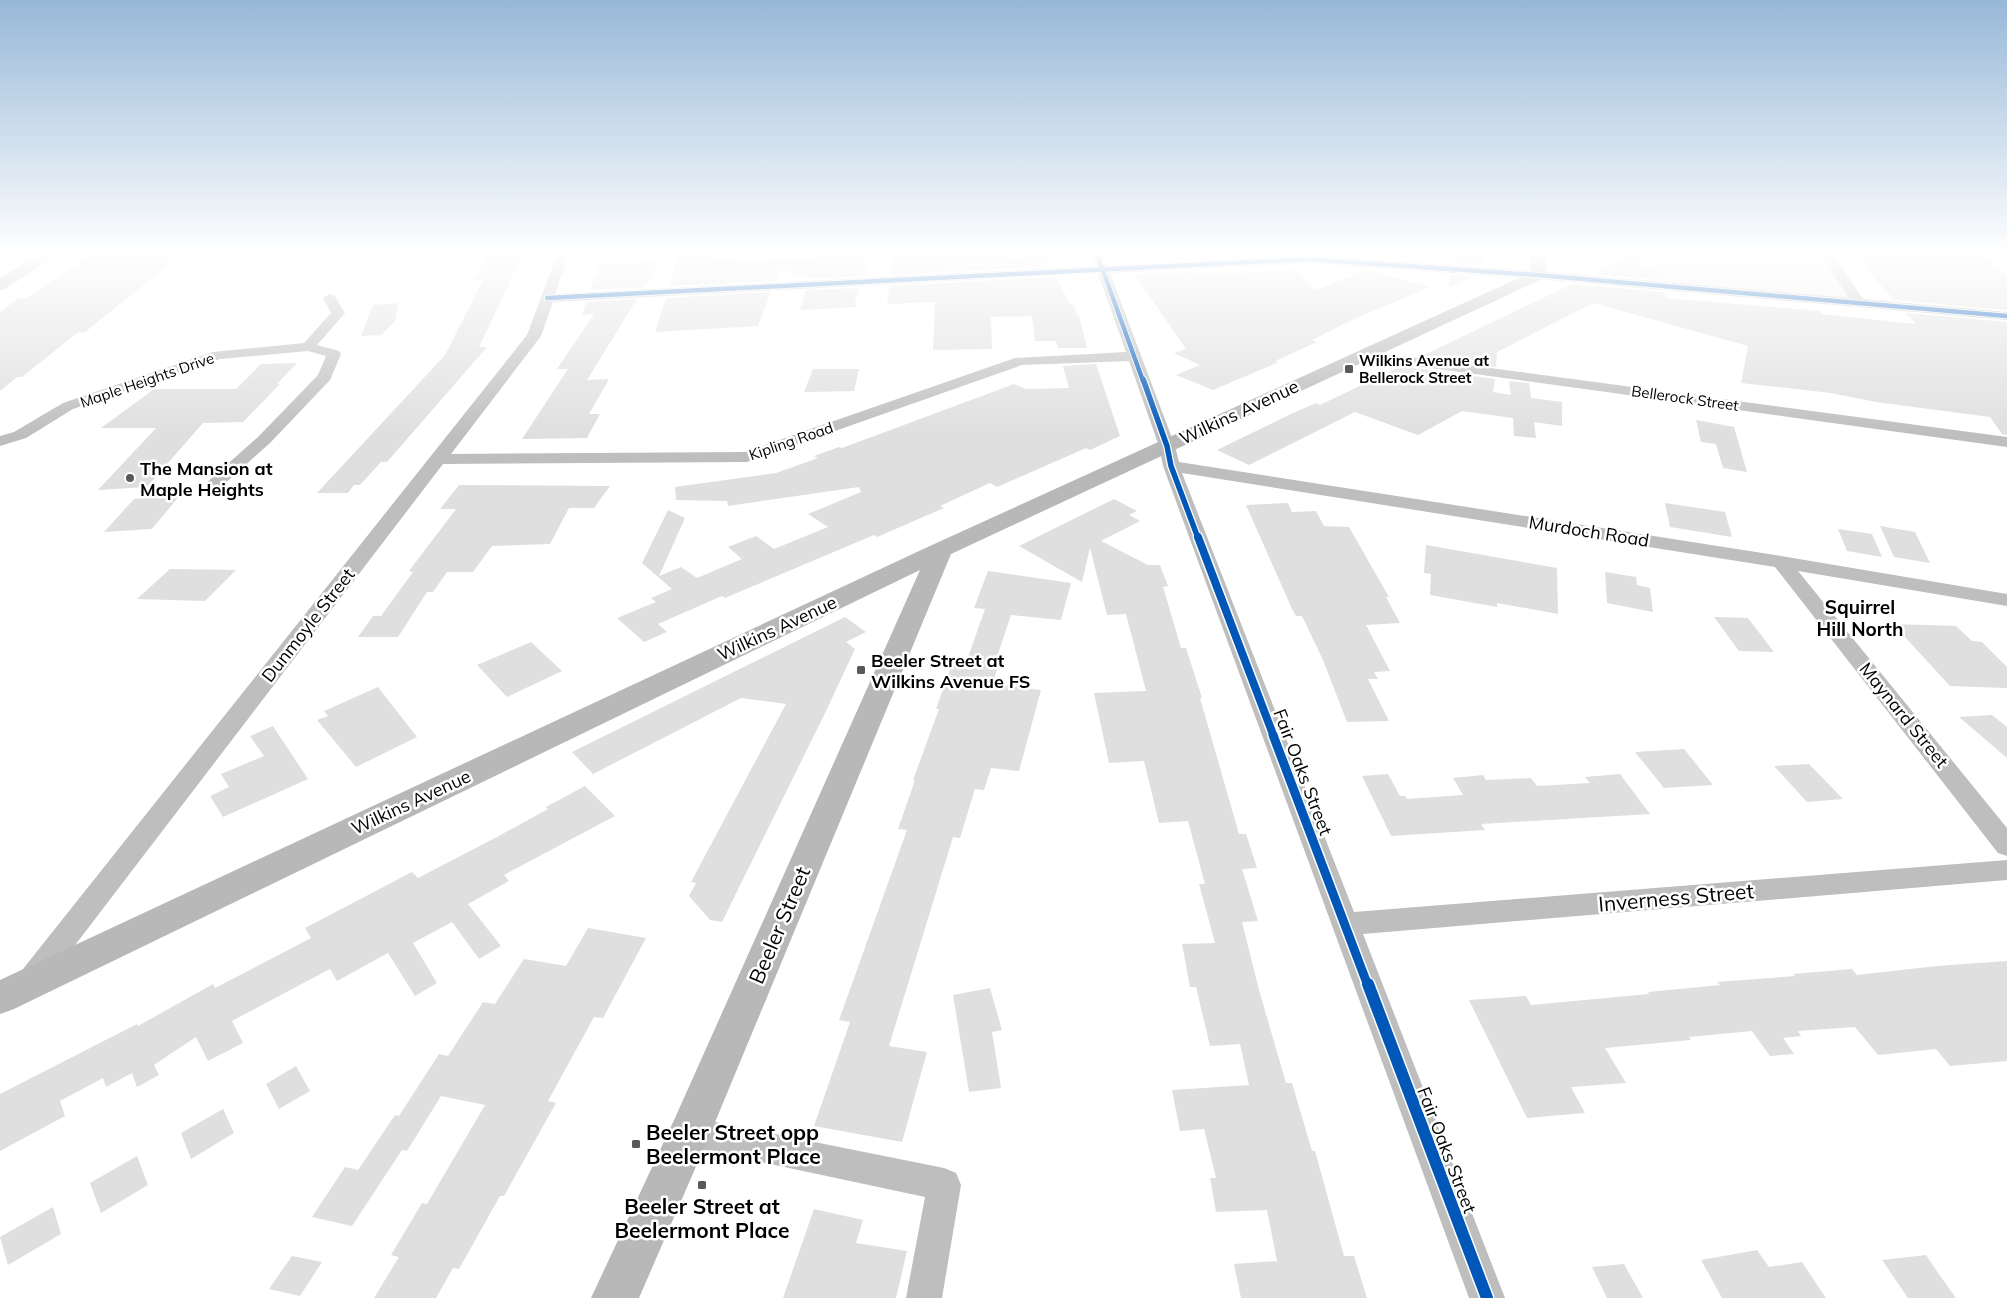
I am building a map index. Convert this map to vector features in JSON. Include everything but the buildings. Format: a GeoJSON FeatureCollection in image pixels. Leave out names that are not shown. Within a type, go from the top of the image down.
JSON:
{"type":"FeatureCollection","features":[{"type":"Feature","properties":{"kind":"main road","name":"Wilkins Avenue"},"geometry":{"type":"LineString","coordinates":[[0,998],[941,550],[1169,456],[1363,355],[1451,315]]}},
{"type":"Feature","properties":{"kind":"main road","name":"Beeler Street"},"geometry":{"type":"LineString","coordinates":[[615,1298],[690,1132],[941,550]]}},
{"type":"Feature","properties":{"kind":"street"},"geometry":{"type":"LineString","coordinates":[[308,347],[337,315]]}},
{"type":"Feature","properties":{"kind":"street","name":"Dunmoyle Street"},"geometry":{"type":"LineString","coordinates":[[30,983],[534,336],[541,315]]}},
{"type":"Feature","properties":{"kind":"street","name":"Fair Oaks Street"},"geometry":{"type":"LineString","coordinates":[[1120,315],[1169,456],[1487,1298]]}},
{"type":"Feature","properties":{"kind":"street"},"geometry":{"type":"LineString","coordinates":[[1989,315],[2007,316]]}},
{"type":"Feature","properties":{"kind":"street","name":"Maple Heights Drive"},"geometry":{"type":"LineString","coordinates":[[0,441],[20,434],[68,406],[218,355],[308,347],[334,354],[325,377],[264,440],[215,483]]}},
{"type":"Feature","properties":{"kind":"street","name":"Bellerock Street"},"geometry":{"type":"LineString","coordinates":[[1363,355],[2007,442]]}},
{"type":"Feature","properties":{"kind":"street","name":"Kipling Road"},"geometry":{"type":"LineString","coordinates":[[436,460],[747,457],[1020,361],[1135,356]]}},
{"type":"Feature","properties":{"kind":"street","name":"Murdoch Road"},"geometry":{"type":"LineString","coordinates":[[1169,456],[2007,600]]}},
{"type":"Feature","properties":{"kind":"street","name":"Maynard Street"},"geometry":{"type":"LineString","coordinates":[[1781,562],[2007,846]]}},
{"type":"Feature","properties":{"kind":"street","name":"Inverness Street"},"geometry":{"type":"LineString","coordinates":[[1345,924],[2007,870]]}},
{"type":"Feature","properties":{"kind":"street"},"geometry":{"type":"LineString","coordinates":[[690,1132],[944,1185],[924,1298]]}},
{"type":"Feature","properties":{"kind":"cycle path"},"geometry":{"type":"LineString","coordinates":[[1119,315],[1167,446],[1171,466],[1487,1298]]}},
{"type":"Feature","properties":{"kind":"cycle path"},"geometry":{"type":"LineString","coordinates":[[1991,315],[2007,316]]}},
{"type":"Feature","properties":{"kind":"place","name":"Wilkins Avenue at Bellerock Street"},"geometry":{"type":"Point","coordinates":[1349,369]}},
{"type":"Feature","properties":{"kind":"place","name":"The Mansion at Maple Heights"},"geometry":{"type":"Point","coordinates":[130,478]}},
{"type":"Feature","properties":{"kind":"place","name":"Beeler Street at Wilkins Avenue FS"},"geometry":{"type":"Point","coordinates":[861,670]}},
{"type":"Feature","properties":{"kind":"place","name":"Beeler Street opp Beelermont Place"},"geometry":{"type":"Point","coordinates":[636,1144]}},
{"type":"Feature","properties":{"kind":"place","name":"Beeler Street at Beelermont Place"},"geometry":{"type":"Point","coordinates":[702,1185]}},
{"type":"Feature","properties":{"kind":"district","name":"Squirrel Hill North"},"geometry":{"type":"Point","coordinates":[1860,618]}}]}
